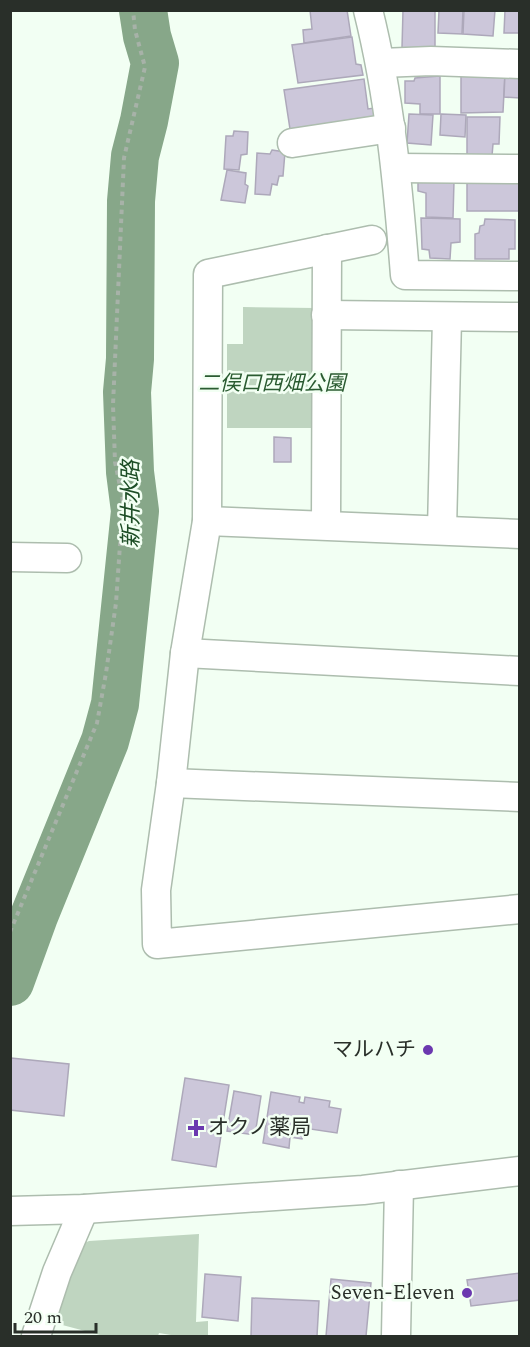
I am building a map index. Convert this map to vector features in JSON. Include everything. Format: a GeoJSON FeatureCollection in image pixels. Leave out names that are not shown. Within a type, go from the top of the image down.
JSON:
{"type":"FeatureCollection","features":[{"type":"Feature","properties":{"kind":"street"},"geometry":{"type":"LineString","coordinates":[[368,10],[381,63],[397,168],[405,275],[519,276]]}},
{"type":"Feature","properties":{"kind":"street"},"geometry":{"type":"LineString","coordinates":[[381,63],[519,64]]}},
{"type":"Feature","properties":{"kind":"street"},"geometry":{"type":"LineString","coordinates":[[292,143],[391,128]]}},
{"type":"Feature","properties":{"kind":"street"},"geometry":{"type":"LineString","coordinates":[[397,168],[519,169]]}},
{"type":"Feature","properties":{"kind":"street"},"geometry":{"type":"LineString","coordinates":[[372,240],[208,274],[207,521],[185,653],[171,783],[156,890],[157,944],[519,909]]}},
{"type":"Feature","properties":{"kind":"street"},"geometry":{"type":"LineString","coordinates":[[326,525],[327,249]]}},
{"type":"Feature","properties":{"kind":"street"},"geometry":{"type":"LineString","coordinates":[[326,315],[519,317]]}},
{"type":"Feature","properties":{"kind":"street"},"geometry":{"type":"LineString","coordinates":[[442,530],[447,318]]}},
{"type":"Feature","properties":{"kind":"street"},"geometry":{"type":"LineString","coordinates":[[207,521],[519,534]]}},
{"type":"Feature","properties":{"kind":"street"},"geometry":{"type":"LineString","coordinates":[[10,557],[68,558]]}},
{"type":"Feature","properties":{"kind":"street"},"geometry":{"type":"LineString","coordinates":[[185,653],[519,671]]}},
{"type":"Feature","properties":{"kind":"street"},"geometry":{"type":"LineString","coordinates":[[171,783],[519,797]]}},
{"type":"Feature","properties":{"kind":"street"},"geometry":{"type":"LineString","coordinates":[[10,1211],[84,1209],[363,1190],[519,1171]]}},
{"type":"Feature","properties":{"kind":"street"},"geometry":{"type":"LineString","coordinates":[[396,1336],[399,1185]]}},
{"type":"Feature","properties":{"kind":"street"},"geometry":{"type":"LineString","coordinates":[[36,1336],[57,1272],[84,1209]]}},
{"type":"Feature","properties":{"kind":"path"},"geometry":{"type":"LineString","coordinates":[[10,932],[96,723],[116,603],[123,501],[115,462],[113,405],[124,158],[146,67],[135,30],[133,10]]}},
{"type":"Feature","properties":{"kind":"green space","name":"二俣口西畑公園"},"geometry":{"type":"Polygon","coordinates":[[[243,307],[315,308],[315,428],[227,428],[227,344],[243,344],[243,307]]]}},
{"type":"Feature","properties":{"kind":"green space"},"geometry":{"type":"Polygon","coordinates":[[[199,1234],[196,1322],[208,1321],[208,1336],[177,1336],[159,1333],[158,1336],[104,1336],[51,1322],[80,1245],[89,1241],[199,1234]]]}},
{"type":"Feature","properties":{"kind":"building"},"geometry":{"type":"Polygon","coordinates":[[[310,10],[347,10],[351,36],[304,43],[303,30],[312,29],[310,10]]]}},
{"type":"Feature","properties":{"kind":"building"},"geometry":{"type":"Polygon","coordinates":[[[403,10],[435,10],[435,49],[402,48],[403,10]]]}},
{"type":"Feature","properties":{"kind":"building"},"geometry":{"type":"Polygon","coordinates":[[[439,10],[463,10],[462,34],[438,33],[439,10]]]}},
{"type":"Feature","properties":{"kind":"building"},"geometry":{"type":"Polygon","coordinates":[[[464,10],[495,10],[493,36],[463,34],[464,10]]]}},
{"type":"Feature","properties":{"kind":"building"},"geometry":{"type":"Polygon","coordinates":[[[505,10],[520,10],[520,33],[504,33],[505,10]]]}},
{"type":"Feature","properties":{"kind":"building"},"geometry":{"type":"Polygon","coordinates":[[[352,37],[356,64],[361,65],[363,75],[298,83],[292,45],[352,37]]]}},
{"type":"Feature","properties":{"kind":"building"},"geometry":{"type":"Polygon","coordinates":[[[461,73],[505,73],[503,112],[461,113],[461,73]]]}},
{"type":"Feature","properties":{"kind":"building"},"geometry":{"type":"Polygon","coordinates":[[[505,73],[520,74],[520,98],[504,97],[505,73]]]}},
{"type":"Feature","properties":{"kind":"building"},"geometry":{"type":"Polygon","coordinates":[[[440,76],[440,114],[420,114],[420,104],[405,103],[405,81],[440,76]]]}},
{"type":"Feature","properties":{"kind":"building"},"geometry":{"type":"Polygon","coordinates":[[[364,79],[368,109],[374,108],[376,117],[290,129],[284,90],[364,79]]]}},
{"type":"Feature","properties":{"kind":"building"},"geometry":{"type":"Polygon","coordinates":[[[409,114],[433,115],[431,145],[407,143],[409,114]]]}},
{"type":"Feature","properties":{"kind":"building"},"geometry":{"type":"Polygon","coordinates":[[[441,114],[466,115],[465,137],[440,135],[441,114]]]}},
{"type":"Feature","properties":{"kind":"building"},"geometry":{"type":"Polygon","coordinates":[[[467,117],[500,117],[499,144],[493,144],[492,156],[467,156],[467,117]]]}},
{"type":"Feature","properties":{"kind":"building"},"geometry":{"type":"Polygon","coordinates":[[[234,131],[248,132],[247,154],[241,155],[239,170],[224,169],[226,136],[233,136],[234,131]]]}},
{"type":"Feature","properties":{"kind":"building"},"geometry":{"type":"Polygon","coordinates":[[[272,150],[285,152],[283,176],[279,176],[277,185],[272,184],[270,195],[255,194],[257,153],[270,154],[272,150]]]}},
{"type":"Feature","properties":{"kind":"building"},"geometry":{"type":"Polygon","coordinates":[[[227,170],[246,173],[245,184],[248,186],[245,203],[221,200],[227,170]]]}},
{"type":"Feature","properties":{"kind":"building"},"geometry":{"type":"Polygon","coordinates":[[[467,175],[520,175],[520,211],[467,211],[467,175]]]}},
{"type":"Feature","properties":{"kind":"building"},"geometry":{"type":"Polygon","coordinates":[[[418,181],[454,181],[453,218],[426,217],[426,193],[418,191],[418,181]]]}},
{"type":"Feature","properties":{"kind":"building"},"geometry":{"type":"Polygon","coordinates":[[[421,218],[460,219],[460,242],[451,243],[450,259],[430,258],[429,250],[422,249],[421,218]]]}},
{"type":"Feature","properties":{"kind":"building"},"geometry":{"type":"Polygon","coordinates":[[[485,219],[515,220],[515,249],[509,249],[509,259],[475,259],[475,234],[479,233],[480,226],[484,225],[485,219]]]}},
{"type":"Feature","properties":{"kind":"building"},"geometry":{"type":"Polygon","coordinates":[[[274,437],[291,438],[291,462],[274,462],[274,437]]]}},
{"type":"Feature","properties":{"kind":"building"},"geometry":{"type":"Polygon","coordinates":[[[11,1058],[69,1064],[64,1116],[10,1110],[11,1058]]]}},
{"type":"Feature","properties":{"kind":"building"},"geometry":{"type":"Polygon","coordinates":[[[185,1078],[229,1085],[216,1167],[172,1160],[185,1078]]]}},
{"type":"Feature","properties":{"kind":"building"},"geometry":{"type":"Polygon","coordinates":[[[234,1091],[261,1096],[255,1135],[227,1131],[234,1091]]]}},
{"type":"Feature","properties":{"kind":"building"},"geometry":{"type":"Polygon","coordinates":[[[271,1092],[300,1097],[299,1102],[304,1103],[305,1097],[330,1101],[329,1107],[341,1109],[337,1133],[304,1128],[302,1139],[290,1137],[289,1148],[263,1143],[271,1092]]]}},
{"type":"Feature","properties":{"kind":"building"},"geometry":{"type":"Polygon","coordinates":[[[520,1273],[520,1300],[471,1306],[467,1280],[520,1273]]]}},
{"type":"Feature","properties":{"kind":"building"},"geometry":{"type":"Polygon","coordinates":[[[205,1274],[241,1277],[238,1321],[202,1317],[205,1274]]]}},
{"type":"Feature","properties":{"kind":"building"},"geometry":{"type":"Polygon","coordinates":[[[331,1279],[371,1283],[366,1336],[326,1336],[331,1279]]]}},
{"type":"Feature","properties":{"kind":"building"},"geometry":{"type":"Polygon","coordinates":[[[252,1298],[319,1301],[317,1336],[251,1336],[252,1298]]]}},
{"type":"Feature","properties":{"kind":"waterway","name":"新井水路"},"geometry":{"type":"LineString","coordinates":[[10,982],[34,916],[105,741],[115,704],[135,511],[130,472],[127,392],[130,359],[131,201],[135,156],[155,63],[147,36],[143,10]]}},
{"type":"Feature","properties":{"kind":"place","name":"マルハチ"},"geometry":{"type":"Point","coordinates":[428,1050]}},
{"type":"Feature","properties":{"kind":"place","name":"オクノ薬局"},"geometry":{"type":"Point","coordinates":[196,1128]}},
{"type":"Feature","properties":{"kind":"place","name":"Seven-Eleven"},"geometry":{"type":"Point","coordinates":[467,1293]}}]}
